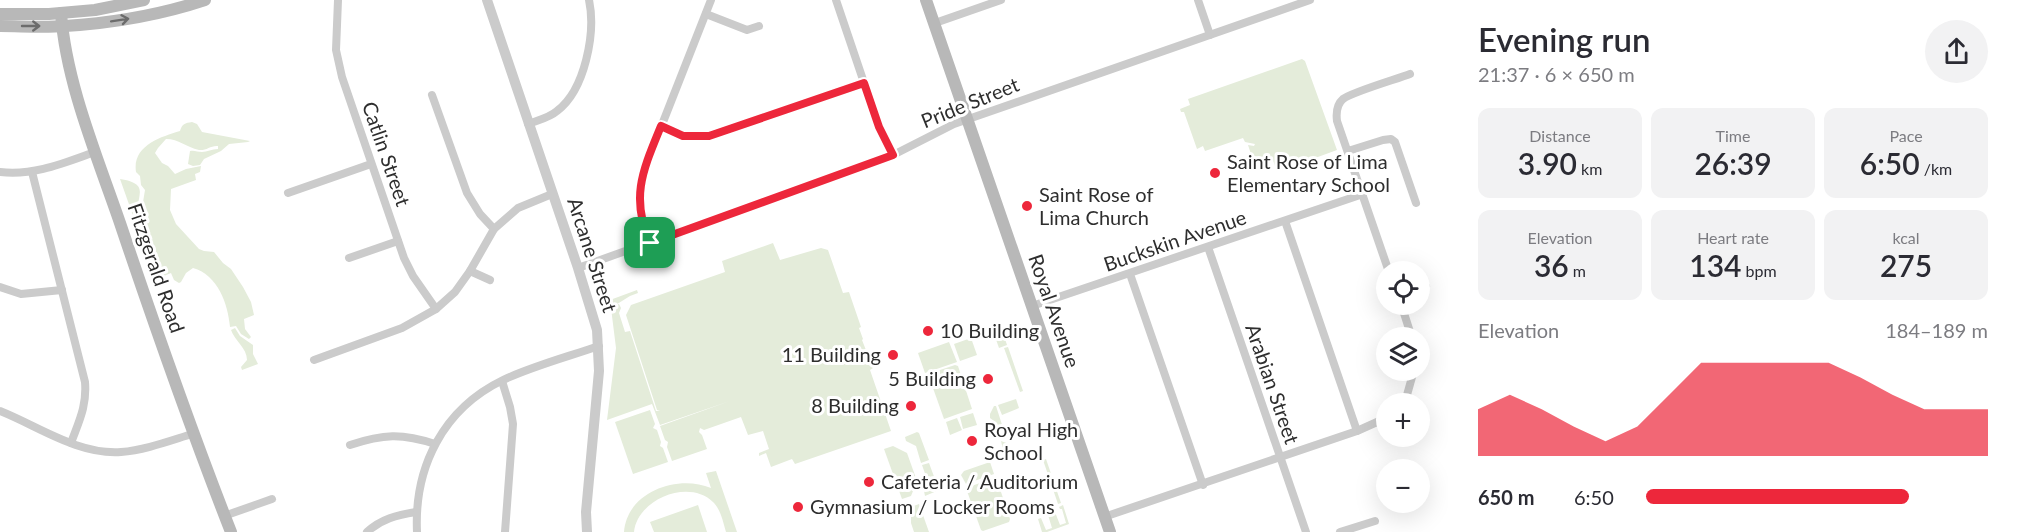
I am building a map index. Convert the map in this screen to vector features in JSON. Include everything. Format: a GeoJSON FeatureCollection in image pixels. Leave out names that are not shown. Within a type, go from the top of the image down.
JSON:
{"type":"FeatureCollection","features":[{"type":"Feature","properties":{"kind":"main road"},"geometry":{"type":"LineString","coordinates":[[0,14],[95,10],[144,0]]}},
{"type":"Feature","properties":{"kind":"main road"},"geometry":{"type":"LineString","coordinates":[[0,26],[62,27],[116,21],[165,12],[205,0]]}},
{"type":"Feature","properties":{"kind":"main road","name":"Royal Avenue"},"geometry":{"type":"LineString","coordinates":[[926,0],[1110,532]]}},
{"type":"Feature","properties":{"kind":"main road","name":"Fitzgerald Road"},"geometry":{"type":"LineString","coordinates":[[61,13],[71,70],[95,152],[192,434],[231,532]]}},
{"type":"Feature","properties":{"kind":"street","name":"Catlin Street"},"geometry":{"type":"LineString","coordinates":[[338,0],[335,35],[338,63],[398,241],[413,276],[436,309]]}},
{"type":"Feature","properties":{"kind":"street","name":"Arcane Street"},"geometry":{"type":"LineString","coordinates":[[487,0],[594,317],[599,346],[599,371],[586,512],[587,532]]}},
{"type":"Feature","properties":{"kind":"street"},"geometry":{"type":"LineString","coordinates":[[528,124],[558,111],[575,90],[588,54],[592,34],[589,0]]}},
{"type":"Feature","properties":{"kind":"street"},"geometry":{"type":"LineString","coordinates":[[650,243],[640,217],[639,189],[644,168],[711,0]]}},
{"type":"Feature","properties":{"kind":"street"},"geometry":{"type":"LineString","coordinates":[[836,0],[879,127],[893,155]]}},
{"type":"Feature","properties":{"kind":"street"},"geometry":{"type":"LineString","coordinates":[[935,23],[1001,0]]}},
{"type":"Feature","properties":{"kind":"street"},"geometry":{"type":"LineString","coordinates":[[1198,0],[1210,35]]}},
{"type":"Feature","properties":{"kind":"street","name":"Pride Street"},"geometry":{"type":"LineString","coordinates":[[578,268],[893,155],[945,128],[968,119],[1310,0]]}},
{"type":"Feature","properties":{"kind":"street"},"geometry":{"type":"LineString","coordinates":[[706,14],[747,30],[759,26]]}},
{"type":"Feature","properties":{"kind":"street"},"geometry":{"type":"LineString","coordinates":[[1385,261],[1336,113],[1342,100],[1410,74]]}},
{"type":"Feature","properties":{"kind":"street"},"geometry":{"type":"LineString","coordinates":[[661,126],[683,136],[709,136],[864,83]]}},
{"type":"Feature","properties":{"kind":"street"},"geometry":{"type":"LineString","coordinates":[[432,95],[467,193],[480,214],[494,230]]}},
{"type":"Feature","properties":{"kind":"street"},"geometry":{"type":"LineString","coordinates":[[1348,151],[1392,139],[1416,203]]}},
{"type":"Feature","properties":{"kind":"street"},"geometry":{"type":"LineString","coordinates":[[0,172],[32,172],[95,152]]}},
{"type":"Feature","properties":{"kind":"street"},"geometry":{"type":"LineString","coordinates":[[288,193],[371,164]]}},
{"type":"Feature","properties":{"kind":"street"},"geometry":{"type":"LineString","coordinates":[[32,172],[85,382],[86,392],[82,416],[71,443]]}},
{"type":"Feature","properties":{"kind":"street"},"geometry":{"type":"LineString","coordinates":[[314,360],[402,328],[436,309],[455,292],[494,230],[518,208],[552,194]]}},
{"type":"Feature","properties":{"kind":"street","name":"Buckskin Avenue"},"geometry":{"type":"LineString","coordinates":[[1032,306],[1363,194]]}},
{"type":"Feature","properties":{"kind":"street"},"geometry":{"type":"LineString","coordinates":[[1285,221],[1357,432]]}},
{"type":"Feature","properties":{"kind":"street"},"geometry":{"type":"LineString","coordinates":[[349,258],[398,241]]}},
{"type":"Feature","properties":{"kind":"street","name":"Arabian Street"},"geometry":{"type":"LineString","coordinates":[[1208,247],[1306,532]]}},
{"type":"Feature","properties":{"kind":"street"},"geometry":{"type":"LineString","coordinates":[[470,271],[490,280]]}},
{"type":"Feature","properties":{"kind":"street"},"geometry":{"type":"LineString","coordinates":[[1130,274],[1203,485]]}},
{"type":"Feature","properties":{"kind":"street"},"geometry":{"type":"LineString","coordinates":[[0,287],[21,294],[62,290]]}},
{"type":"Feature","properties":{"kind":"street"},"geometry":{"type":"LineString","coordinates":[[417,532],[416,512],[422,476],[435,444],[447,425],[463,407],[482,392],[502,381],[599,346]]}},
{"type":"Feature","properties":{"kind":"street"},"geometry":{"type":"LineString","coordinates":[[502,381],[513,424],[505,532]]}},
{"type":"Feature","properties":{"kind":"street"},"geometry":{"type":"LineString","coordinates":[[0,411],[71,443],[103,452],[120,452],[162,444],[192,434]]}},
{"type":"Feature","properties":{"kind":"street"},"geometry":{"type":"LineString","coordinates":[[1104,517],[1357,432],[1376,423]]}},
{"type":"Feature","properties":{"kind":"street"},"geometry":{"type":"LineString","coordinates":[[350,445],[374,437],[394,435],[414,437],[435,444]]}},
{"type":"Feature","properties":{"kind":"street"},"geometry":{"type":"LineString","coordinates":[[224,516],[272,499]]}},
{"type":"Feature","properties":{"kind":"street"},"geometry":{"type":"LineString","coordinates":[[367,532],[390,517],[416,512]]}},
{"type":"Feature","properties":{"kind":"street"},"geometry":{"type":"LineString","coordinates":[[1340,532],[1375,520]]}},
{"type":"Feature","properties":{"kind":"green space"},"geometry":{"type":"Polygon","coordinates":[[[1302,59],[1305,61],[1337,150],[1277,172],[1273,160],[1255,166],[1248,145],[1254,146],[1255,144],[1245,142],[1243,138],[1205,151],[1203,146],[1197,149],[1184,112],[1180,109],[1190,105],[1188,99],[1302,59]]]}},
{"type":"Feature","properties":{"kind":"green space"},"geometry":{"type":"Polygon","coordinates":[[[192,122],[197,124],[202,132],[250,141],[229,144],[221,151],[204,159],[200,165],[193,166],[188,164],[190,151],[204,152],[218,149],[218,146],[199,150],[175,140],[166,139],[155,153],[162,163],[175,174],[201,166],[200,172],[195,174],[196,180],[171,189],[170,210],[176,224],[199,249],[214,252],[231,269],[243,287],[251,302],[254,315],[244,319],[245,329],[251,337],[249,339],[241,334],[236,326],[230,327],[227,309],[220,292],[209,277],[202,272],[193,268],[179,283],[174,280],[171,273],[159,278],[150,253],[160,286],[158,286],[120,179],[130,181],[139,188],[138,215],[150,252],[151,240],[141,214],[145,190],[136,172],[138,155],[149,144],[180,131],[184,124],[192,122]]]}},
{"type":"Feature","properties":{"kind":"green space"},"geometry":{"type":"Polygon","coordinates":[[[773,243],[780,260],[821,248],[828,250],[843,293],[849,292],[861,327],[859,328],[862,340],[873,368],[870,370],[891,431],[795,464],[792,459],[771,467],[766,453],[759,456],[759,453],[769,449],[763,431],[748,435],[741,417],[704,430],[700,428],[699,432],[707,449],[672,461],[667,447],[668,442],[660,426],[730,401],[660,425],[652,404],[607,420],[616,348],[610,300],[637,290],[638,293],[614,306],[619,304],[621,308],[619,313],[625,332],[630,331],[656,411],[660,411],[657,410],[626,315],[631,305],[725,272],[722,261],[773,243]]]}},
{"type":"Feature","properties":{"kind":"green space"},"geometry":{"type":"Polygon","coordinates":[[[1001,327],[1007,345],[999,348],[993,331],[1001,327]]]}},
{"type":"Feature","properties":{"kind":"green space"},"geometry":{"type":"Polygon","coordinates":[[[235,328],[240,336],[253,345],[253,354],[258,364],[242,370],[241,367],[247,360],[243,348],[231,330],[235,328]]]}},
{"type":"Feature","properties":{"kind":"green space"},"geometry":{"type":"Polygon","coordinates":[[[971,338],[977,355],[960,361],[954,344],[971,338]]]}},
{"type":"Feature","properties":{"kind":"green space"},"geometry":{"type":"Polygon","coordinates":[[[949,342],[957,362],[925,373],[918,353],[949,342]]]}},
{"type":"Feature","properties":{"kind":"green space"},"geometry":{"type":"Polygon","coordinates":[[[1008,347],[1023,391],[1020,392],[1004,348],[1008,347]]]}},
{"type":"Feature","properties":{"kind":"green space"},"geometry":{"type":"Polygon","coordinates":[[[958,366],[972,409],[944,419],[928,374],[958,366]]]}},
{"type":"Feature","properties":{"kind":"green space"},"geometry":{"type":"Polygon","coordinates":[[[1016,399],[1019,408],[1002,415],[998,405],[1016,399]]]}},
{"type":"Feature","properties":{"kind":"green space"},"geometry":{"type":"Polygon","coordinates":[[[996,406],[1004,431],[996,430],[994,421],[990,418],[996,406]]]}},
{"type":"Feature","properties":{"kind":"green space"},"geometry":{"type":"Polygon","coordinates":[[[650,410],[655,424],[653,428],[657,430],[660,446],[668,462],[633,474],[615,422],[650,410]]]}},
{"type":"Feature","properties":{"kind":"green space"},"geometry":{"type":"Polygon","coordinates":[[[973,413],[977,425],[963,429],[960,417],[973,413]]]}},
{"type":"Feature","properties":{"kind":"green space"},"geometry":{"type":"Polygon","coordinates":[[[957,418],[962,430],[950,435],[946,422],[957,418]]]}},
{"type":"Feature","properties":{"kind":"green space"},"geometry":{"type":"Polygon","coordinates":[[[917,432],[929,460],[921,463],[916,446],[906,441],[905,437],[917,432]]]}},
{"type":"Feature","properties":{"kind":"green space"},"geometry":{"type":"Polygon","coordinates":[[[1001,441],[1009,444],[1014,460],[1005,458],[1001,441]]]}},
{"type":"Feature","properties":{"kind":"green space"},"geometry":{"type":"Polygon","coordinates":[[[893,446],[907,453],[917,481],[911,496],[902,499],[884,449],[893,446]]]}},
{"type":"Feature","properties":{"kind":"green space"},"geometry":{"type":"Polygon","coordinates":[[[1046,459],[1061,503],[1058,504],[1043,460],[1046,459]]]}},
{"type":"Feature","properties":{"kind":"green space"},"geometry":{"type":"Polygon","coordinates":[[[990,462],[994,474],[966,484],[961,475],[964,471],[990,462]]]}},
{"type":"Feature","properties":{"kind":"green space"},"geometry":{"type":"Polygon","coordinates":[[[929,463],[939,490],[925,496],[924,491],[928,482],[922,465],[929,463]]]}},
{"type":"Feature","properties":{"kind":"green space"},"geometry":{"type":"Polygon","coordinates":[[[716,471],[737,532],[726,532],[716,505],[703,495],[691,492],[665,496],[654,502],[644,510],[637,521],[634,532],[624,532],[627,518],[634,506],[644,497],[669,485],[683,483],[711,488],[706,473],[716,471]]]}},
{"type":"Feature","properties":{"kind":"green space"},"geometry":{"type":"Polygon","coordinates":[[[996,477],[1010,519],[1009,522],[983,531],[967,491],[969,487],[996,477]]]}},
{"type":"Feature","properties":{"kind":"green space"},"geometry":{"type":"Polygon","coordinates":[[[919,504],[929,532],[914,532],[911,523],[911,507],[919,504]]]}},
{"type":"Feature","properties":{"kind":"green space"},"geometry":{"type":"Polygon","coordinates":[[[698,505],[707,532],[654,532],[650,522],[698,505]]]}},
{"type":"Feature","properties":{"kind":"green space"},"geometry":{"type":"Polygon","coordinates":[[[1063,505],[1069,524],[1042,532],[1038,519],[1041,518],[1046,530],[1052,528],[1048,515],[1055,512],[1060,525],[1066,523],[1062,509],[1059,507],[1063,505]]]}},
{"type":"Feature","properties":{"kind":"place","name":"Saint Rose of Lima Elementary School"},"geometry":{"type":"Point","coordinates":[1215,173]}},
{"type":"Feature","properties":{"kind":"place","name":"Saint Rose of Lima Church"},"geometry":{"type":"Point","coordinates":[1027,206]}},
{"type":"Feature","properties":{"kind":"place","name":"10 Building"},"geometry":{"type":"Point","coordinates":[928,331]}},
{"type":"Feature","properties":{"kind":"place","name":"11 Building"},"geometry":{"type":"Point","coordinates":[893,355]}},
{"type":"Feature","properties":{"kind":"place","name":"5 Building"},"geometry":{"type":"Point","coordinates":[988,379]}},
{"type":"Feature","properties":{"kind":"place","name":"8 Building"},"geometry":{"type":"Point","coordinates":[911,406]}},
{"type":"Feature","properties":{"kind":"place","name":"Royal High School"},"geometry":{"type":"Point","coordinates":[972,441]}},
{"type":"Feature","properties":{"kind":"place","name":"Cafeteria / Auditorium"},"geometry":{"type":"Point","coordinates":[869,482]}},
{"type":"Feature","properties":{"kind":"place","name":"Gymnasium / Locker Rooms"},"geometry":{"type":"Point","coordinates":[798,507]}},
{"type":"Feature","properties":{"kind":"route"},"geometry":{"type":"LineString","coordinates":[[864,83],[879,127],[893,155],[650,243],[640,217],[639,189],[644,168],[661,126],[683,136],[709,136],[864,83]]}}]}
